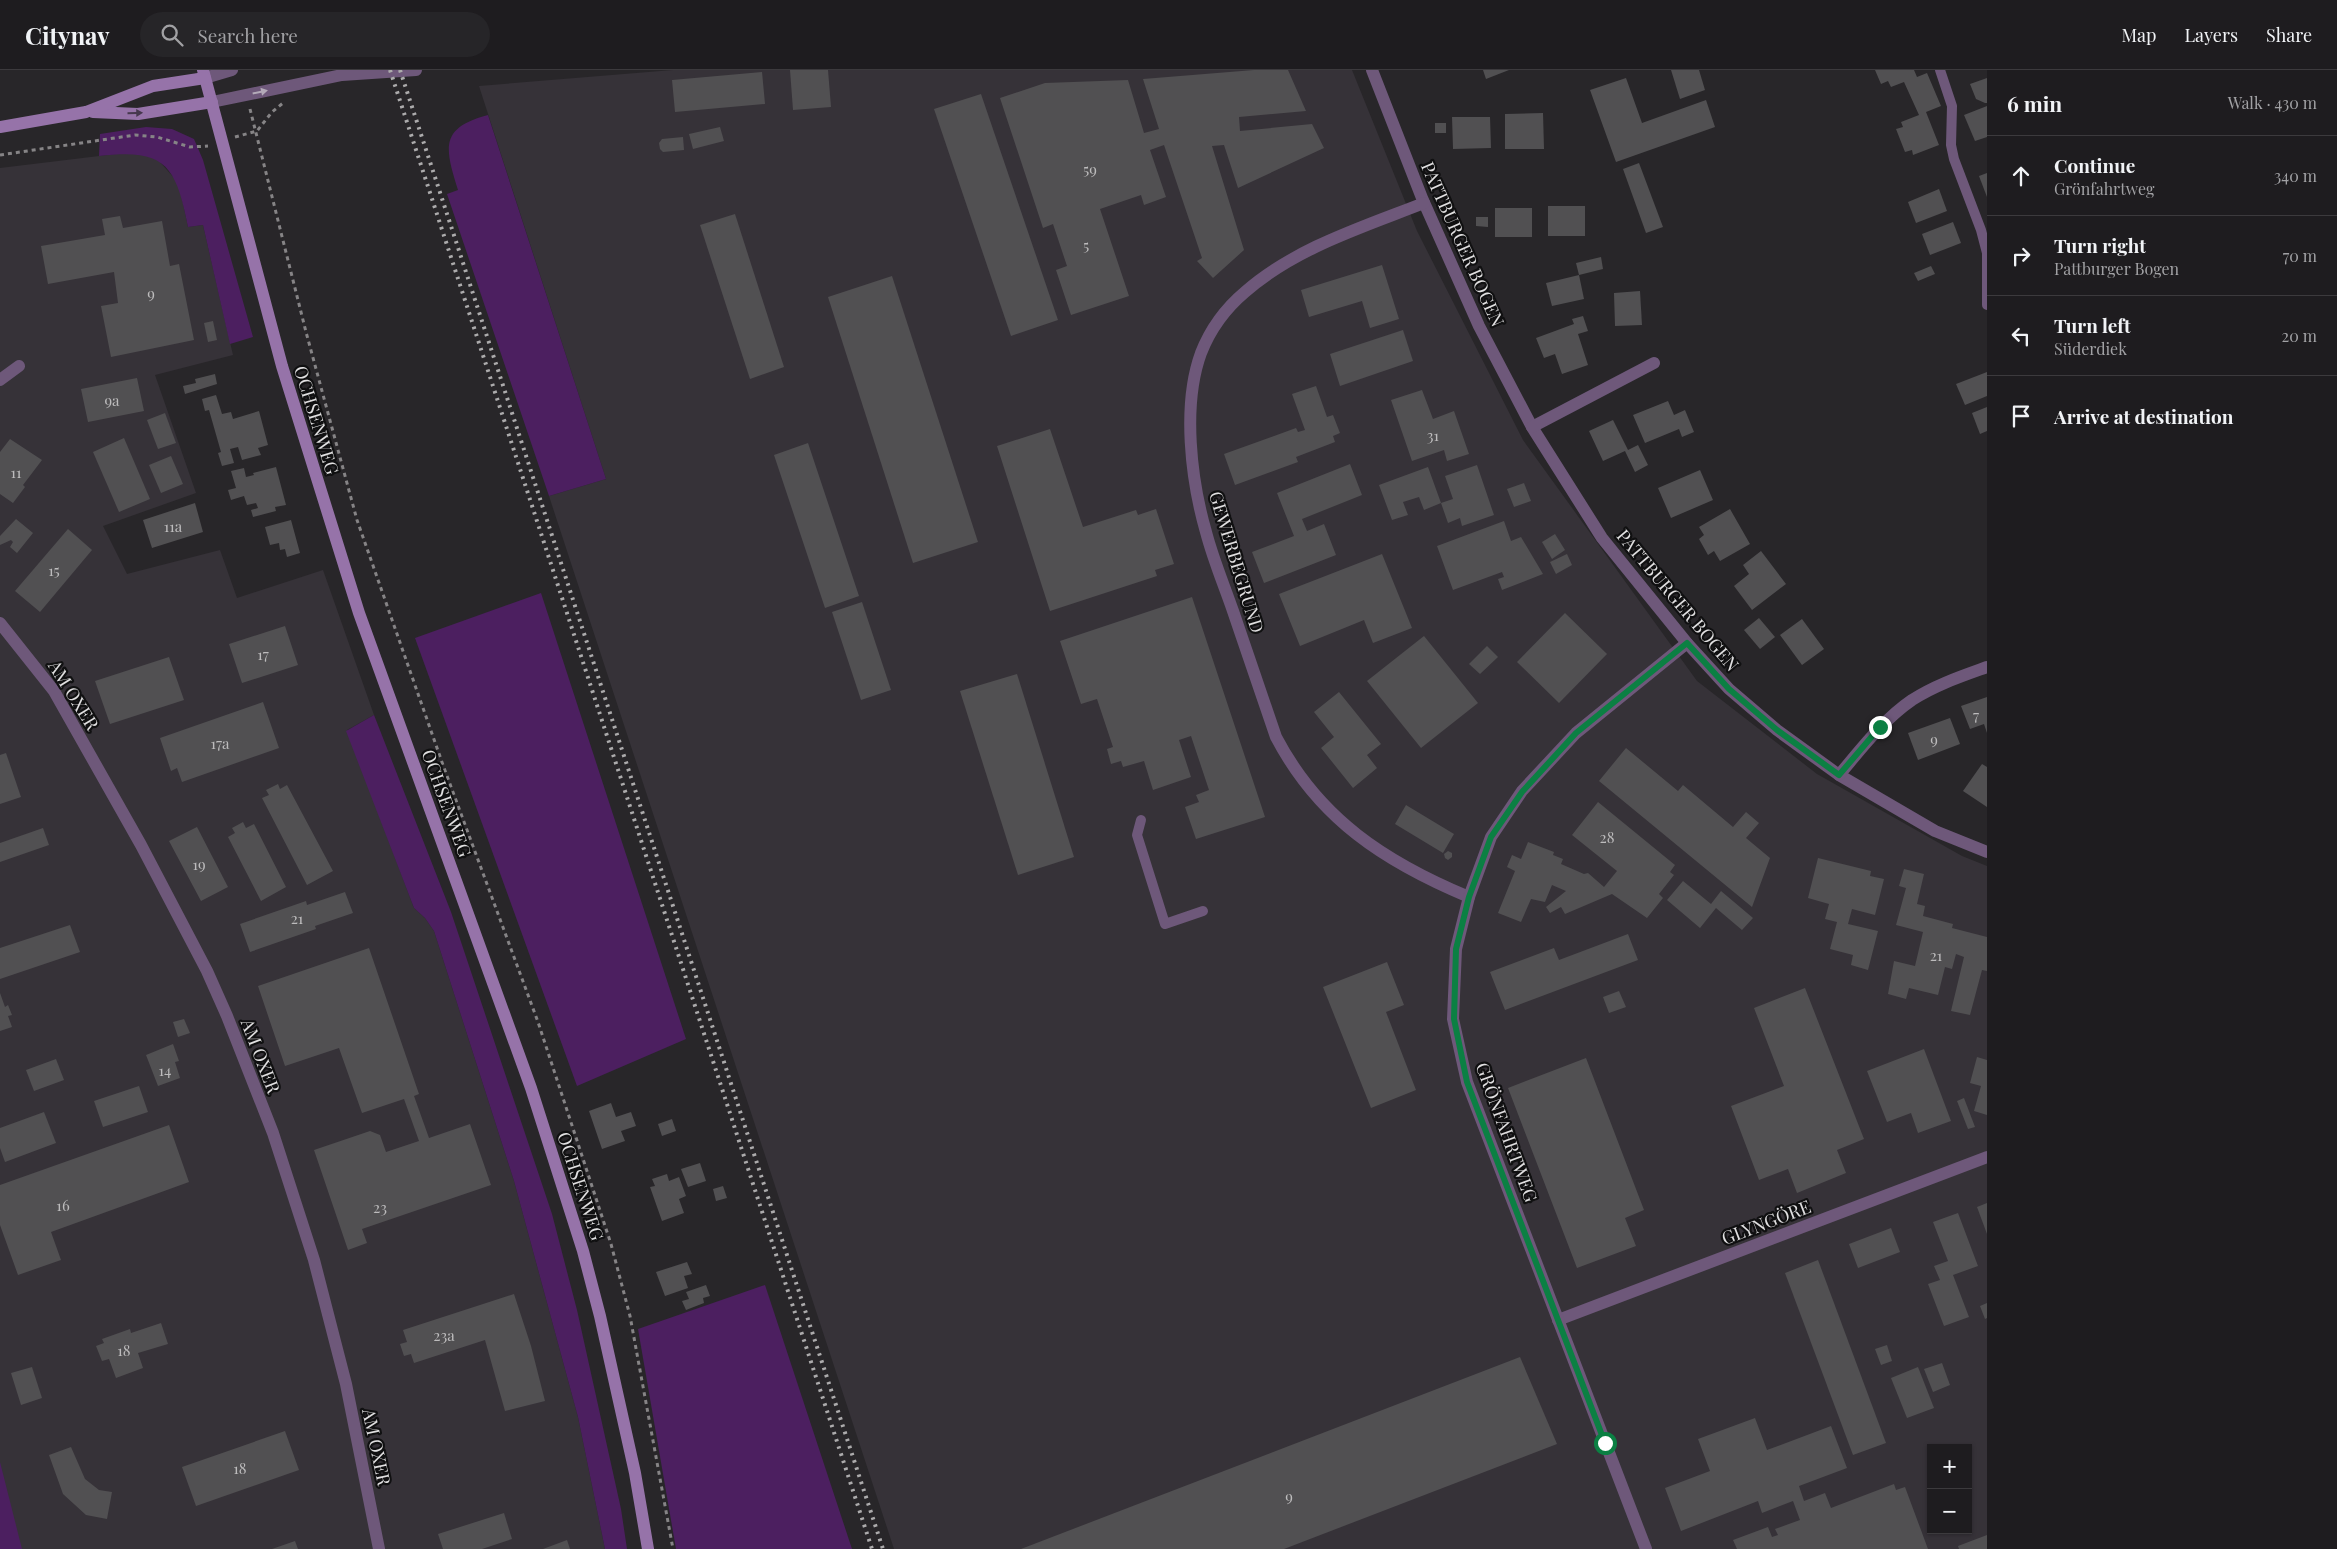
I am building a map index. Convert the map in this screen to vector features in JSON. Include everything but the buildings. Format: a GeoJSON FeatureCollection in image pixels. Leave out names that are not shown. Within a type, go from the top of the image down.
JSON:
{"type":"FeatureCollection","features":[{"type":"Feature","properties":{"kind":"main road","name":"OCHSENWEG"},"geometry":{"type":"LineString","coordinates":[[204,74],[282,366],[359,613],[531,1088],[583,1251],[633,1463],[648,1549]]}},
{"type":"Feature","properties":{"kind":"main road"},"geometry":{"type":"LineString","coordinates":[[0,127],[86,112],[153,86],[204,74]]}},
{"type":"Feature","properties":{"kind":"main road"},"geometry":{"type":"LineString","coordinates":[[86,112],[138,114],[212,102]]}},
{"type":"Feature","properties":{"kind":"street"},"geometry":{"type":"LineString","coordinates":[[204,74],[232,70]]}},
{"type":"Feature","properties":{"kind":"street"},"geometry":{"type":"LineString","coordinates":[[316,70],[342,75]]}},
{"type":"Feature","properties":{"kind":"street"},"geometry":{"type":"LineString","coordinates":[[212,102],[342,75],[416,70]]}},
{"type":"Feature","properties":{"kind":"street","name":"PATTBURGER BOGEN"},"geometry":{"type":"LineString","coordinates":[[1372,70],[1424,203],[1479,326],[1532,427],[1602,538],[1687,643],[1729,689],[1777,730],[1839,775],[1935,832],[1987,852]]}},
{"type":"Feature","properties":{"kind":"street","name":"GEWERBEGRUND"},"geometry":{"type":"LineString","coordinates":[[1424,203],[1336,237],[1286,263],[1245,291],[1228,308],[1211,331],[1201,354],[1195,380],[1191,414],[1193,472],[1206,534],[1276,737],[1291,764],[1328,811],[1355,835],[1430,881],[1469,897]]}},
{"type":"Feature","properties":{"kind":"street"},"geometry":{"type":"LineString","coordinates":[[1532,427],[1654,364]]}},
{"type":"Feature","properties":{"kind":"street"},"geometry":{"type":"LineString","coordinates":[[0,380],[19,366]]}},
{"type":"Feature","properties":{"kind":"street","name":"AM OXER"},"geometry":{"type":"LineString","coordinates":[[0,623],[54,691],[142,844],[207,971],[227,1016],[273,1133],[314,1260],[346,1384],[379,1549]]}},
{"type":"Feature","properties":{"kind":"street","name":"GRÖNFAHRTWEG"},"geometry":{"type":"LineString","coordinates":[[1646,1549],[1467,1082],[1454,1019],[1456,949],[1469,897],[1491,837],[1522,792],[1576,733],[1687,643]]}},
{"type":"Feature","properties":{"kind":"street"},"geometry":{"type":"LineString","coordinates":[[1839,775],[1880,727],[1913,700],[1948,682],[1987,667]]}},
{"type":"Feature","properties":{"kind":"street","name":"GLYNGÖRE"},"geometry":{"type":"LineString","coordinates":[[1558,1320],[1987,1156]]}},
{"type":"Feature","properties":{"kind":"lane"},"geometry":{"type":"LineString","coordinates":[[1940,70],[1952,106],[1951,145],[1954,160],[1981,230],[1986,253],[1987,305]]}},
{"type":"Feature","properties":{"kind":"lane"},"geometry":{"type":"LineString","coordinates":[[1141,820],[1137,835],[1165,924],[1203,911]]}},
{"type":"Feature","properties":{"kind":"path"},"geometry":{"type":"LineString","coordinates":[[257,131],[306,332],[357,520],[443,765],[538,1022],[611,1244],[630,1316],[673,1549]]}},
{"type":"Feature","properties":{"kind":"path"},"geometry":{"type":"LineString","coordinates":[[0,155],[136,135],[157,137],[178,145],[202,148]]}},
{"type":"Feature","properties":{"kind":"shaded area"},"geometry":{"type":"Polygon","coordinates":[[[673,70],[1352,70],[1417,231],[1523,440],[1697,681],[1817,774],[1962,856],[1987,866],[1987,1549],[894,1549],[549,496],[606,479],[479,86],[673,70]]]}},
{"type":"Feature","properties":{"kind":"shaded area"},"geometry":{"type":"Polygon","coordinates":[[[488,115],[606,479],[549,496],[447,194],[458,190],[449,151],[454,133],[461,126],[472,120],[488,115]]]}},
{"type":"Feature","properties":{"kind":"shaded area"},"geometry":{"type":"Polygon","coordinates":[[[146,127],[172,129],[194,139],[203,160],[253,337],[230,344],[203,225],[188,227],[178,189],[172,175],[164,165],[139,155],[99,156],[100,134],[146,127]]]}},
{"type":"Feature","properties":{"kind":"shaded area"},"geometry":{"type":"Polygon","coordinates":[[[124,153],[144,154],[158,160],[176,180],[181,193],[188,227],[203,225],[233,355],[155,375],[196,493],[103,526],[127,574],[220,550],[237,598],[323,570],[374,715],[347,730],[414,908],[425,918],[434,931],[514,1181],[578,1417],[605,1549],[19,1549],[0,1470],[0,168],[124,153]]]}},
{"type":"Feature","properties":{"kind":"shaded area"},"geometry":{"type":"Polygon","coordinates":[[[541,593],[686,1039],[577,1086],[415,638],[541,593]]]}},
{"type":"Feature","properties":{"kind":"shaded area"},"geometry":{"type":"Polygon","coordinates":[[[374,715],[451,912],[552,1214],[577,1310],[621,1509],[627,1549],[605,1549],[578,1417],[514,1181],[434,931],[425,918],[414,908],[346,731],[374,715]]]}},
{"type":"Feature","properties":{"kind":"shaded area"},"geometry":{"type":"Polygon","coordinates":[[[765,1285],[852,1549],[676,1549],[638,1329],[765,1285]]]}},
{"type":"Feature","properties":{"kind":"shaded area"},"geometry":{"type":"Polygon","coordinates":[[[0,1462],[22,1549],[0,1549],[0,1462]]]}},
{"type":"Feature","properties":{"kind":"railway"},"geometry":{"type":"LineString","coordinates":[[390,70],[872,1549]]}},
{"type":"Feature","properties":{"kind":"railway"},"geometry":{"type":"LineString","coordinates":[[400,70],[883,1549]]}},
{"type":"Feature","properties":{"kind":"route"},"geometry":{"type":"LineString","coordinates":[[1605,1443],[1467,1082],[1454,1019],[1456,949],[1469,897],[1491,837],[1522,792],[1576,733],[1687,643],[1729,689],[1777,730],[1839,775],[1880,727]]}}]}
